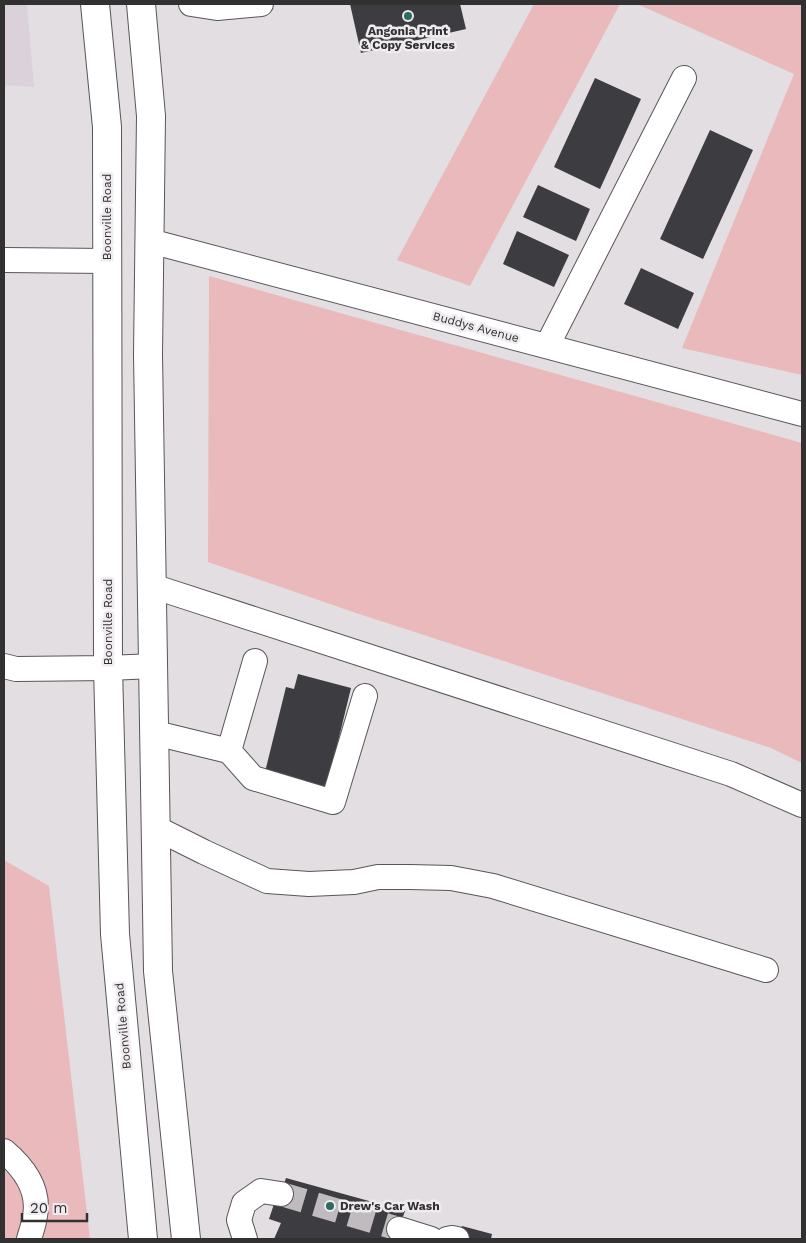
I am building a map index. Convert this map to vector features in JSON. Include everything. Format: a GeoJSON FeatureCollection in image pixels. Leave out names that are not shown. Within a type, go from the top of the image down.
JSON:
{"type":"FeatureCollection","features":[{"type":"Feature","properties":{"kind":"main road","name":"Boonville Road"},"geometry":{"type":"LineString","coordinates":[[95,4],[107,127],[108,668],[115,934],[144,1239]]}},
{"type":"Feature","properties":{"kind":"main road"},"geometry":{"type":"LineString","coordinates":[[141,4],[151,116],[148,354],[158,971],[186,1239]]}},
{"type":"Feature","properties":{"kind":"street"},"geometry":{"type":"LineString","coordinates":[[191,4],[217,8],[261,4]]}},
{"type":"Feature","properties":{"kind":"street"},"geometry":{"type":"LineString","coordinates":[[547,346],[684,78]]}},
{"type":"Feature","properties":{"kind":"street","name":"Buddys Avenue"},"geometry":{"type":"LineString","coordinates":[[150,241],[802,414]]}},
{"type":"Feature","properties":{"kind":"street"},"geometry":{"type":"LineString","coordinates":[[4,260],[107,261]]}},
{"type":"Feature","properties":{"kind":"street"},"geometry":{"type":"LineString","coordinates":[[152,586],[731,774],[802,805]]}},
{"type":"Feature","properties":{"kind":"street"},"geometry":{"type":"LineString","coordinates":[[229,751],[255,661]]}},
{"type":"Feature","properties":{"kind":"street"},"geometry":{"type":"LineString","coordinates":[[4,666],[16,669],[154,666]]}},
{"type":"Feature","properties":{"kind":"street"},"geometry":{"type":"LineString","coordinates":[[155,733],[229,751],[253,778],[333,802],[365,696]]}},
{"type":"Feature","properties":{"kind":"street"},"geometry":{"type":"LineString","coordinates":[[156,828],[267,881],[309,884],[354,882],[378,877],[451,878],[493,886],[766,970]]}},
{"type":"Feature","properties":{"kind":"street"},"geometry":{"type":"LineString","coordinates":[[4,1151],[16,1161],[33,1186],[36,1214],[29,1239]]}},
{"type":"Feature","properties":{"kind":"street"},"geometry":{"type":"LineString","coordinates":[[245,1239],[239,1220],[244,1203],[261,1191],[281,1194]]}},
{"type":"Feature","properties":{"kind":"street"},"geometry":{"type":"LineString","coordinates":[[398,1229],[431,1239]]}},
{"type":"Feature","properties":{"kind":"street"},"geometry":{"type":"LineString","coordinates":[[447,1239],[457,1239]]}},
{"type":"Feature","properties":{"kind":"shaded area"},"geometry":{"type":"Polygon","coordinates":[[[4,4],[27,4],[34,87],[4,85],[4,4]]]}},
{"type":"Feature","properties":{"kind":"shaded area"},"geometry":{"type":"Polygon","coordinates":[[[534,4],[620,4],[470,286],[397,260],[534,4]]]}},
{"type":"Feature","properties":{"kind":"shaded area"},"geometry":{"type":"Polygon","coordinates":[[[637,4],[802,4],[802,375],[682,348],[794,74],[637,4]]]}},
{"type":"Feature","properties":{"kind":"shaded area"},"geometry":{"type":"Polygon","coordinates":[[[209,276],[802,443],[802,763],[771,748],[356,613],[208,562],[209,276]]]}},
{"type":"Feature","properties":{"kind":"shaded area"},"geometry":{"type":"Polygon","coordinates":[[[4,860],[49,886],[90,1239],[4,1239],[4,860]]]}},
{"type":"Feature","properties":{"kind":"building","name":"Angonia Print & Copy Services"},"geometry":{"type":"Polygon","coordinates":[[[350,4],[460,4],[466,29],[361,53],[350,4]]]}},
{"type":"Feature","properties":{"kind":"building"},"geometry":{"type":"Polygon","coordinates":[[[595,78],[641,99],[600,189],[554,167],[595,78]]]}},
{"type":"Feature","properties":{"kind":"building"},"geometry":{"type":"Polygon","coordinates":[[[710,130],[753,150],[703,259],[660,239],[710,130]]]}},
{"type":"Feature","properties":{"kind":"building"},"geometry":{"type":"Polygon","coordinates":[[[538,185],[590,209],[576,241],[523,217],[538,185]]]}},
{"type":"Feature","properties":{"kind":"building"},"geometry":{"type":"Polygon","coordinates":[[[517,231],[569,255],[554,287],[503,264],[517,231]]]}},
{"type":"Feature","properties":{"kind":"building"},"geometry":{"type":"Polygon","coordinates":[[[641,268],[694,293],[678,329],[624,304],[641,268]]]}},
{"type":"Feature","properties":{"kind":"building"},"geometry":{"type":"Polygon","coordinates":[[[298,674],[351,688],[327,787],[265,772],[286,687],[294,689],[298,674]]]}},
{"type":"Feature","properties":{"kind":"building","name":"Drew's Car Wash"},"geometry":{"type":"Polygon","coordinates":[[[286,1178],[405,1211],[395,1239],[274,1239],[281,1223],[269,1219],[286,1178]]]}},
{"type":"Feature","properties":{"kind":"building"},"geometry":{"type":"Polygon","coordinates":[[[462,1226],[492,1234],[491,1239],[458,1239],[462,1226]]]}},
{"type":"Feature","properties":{"kind":"tunnel"},"geometry":{"type":"LineString","coordinates":[[281,1194],[399,1229]]}},
{"type":"Feature","properties":{"kind":"place","name":"Angonia Print & Copy Services"},"geometry":{"type":"Point","coordinates":[408,16]}},
{"type":"Feature","properties":{"kind":"place","name":"Drew's Car Wash"},"geometry":{"type":"Point","coordinates":[330,1206]}}]}
